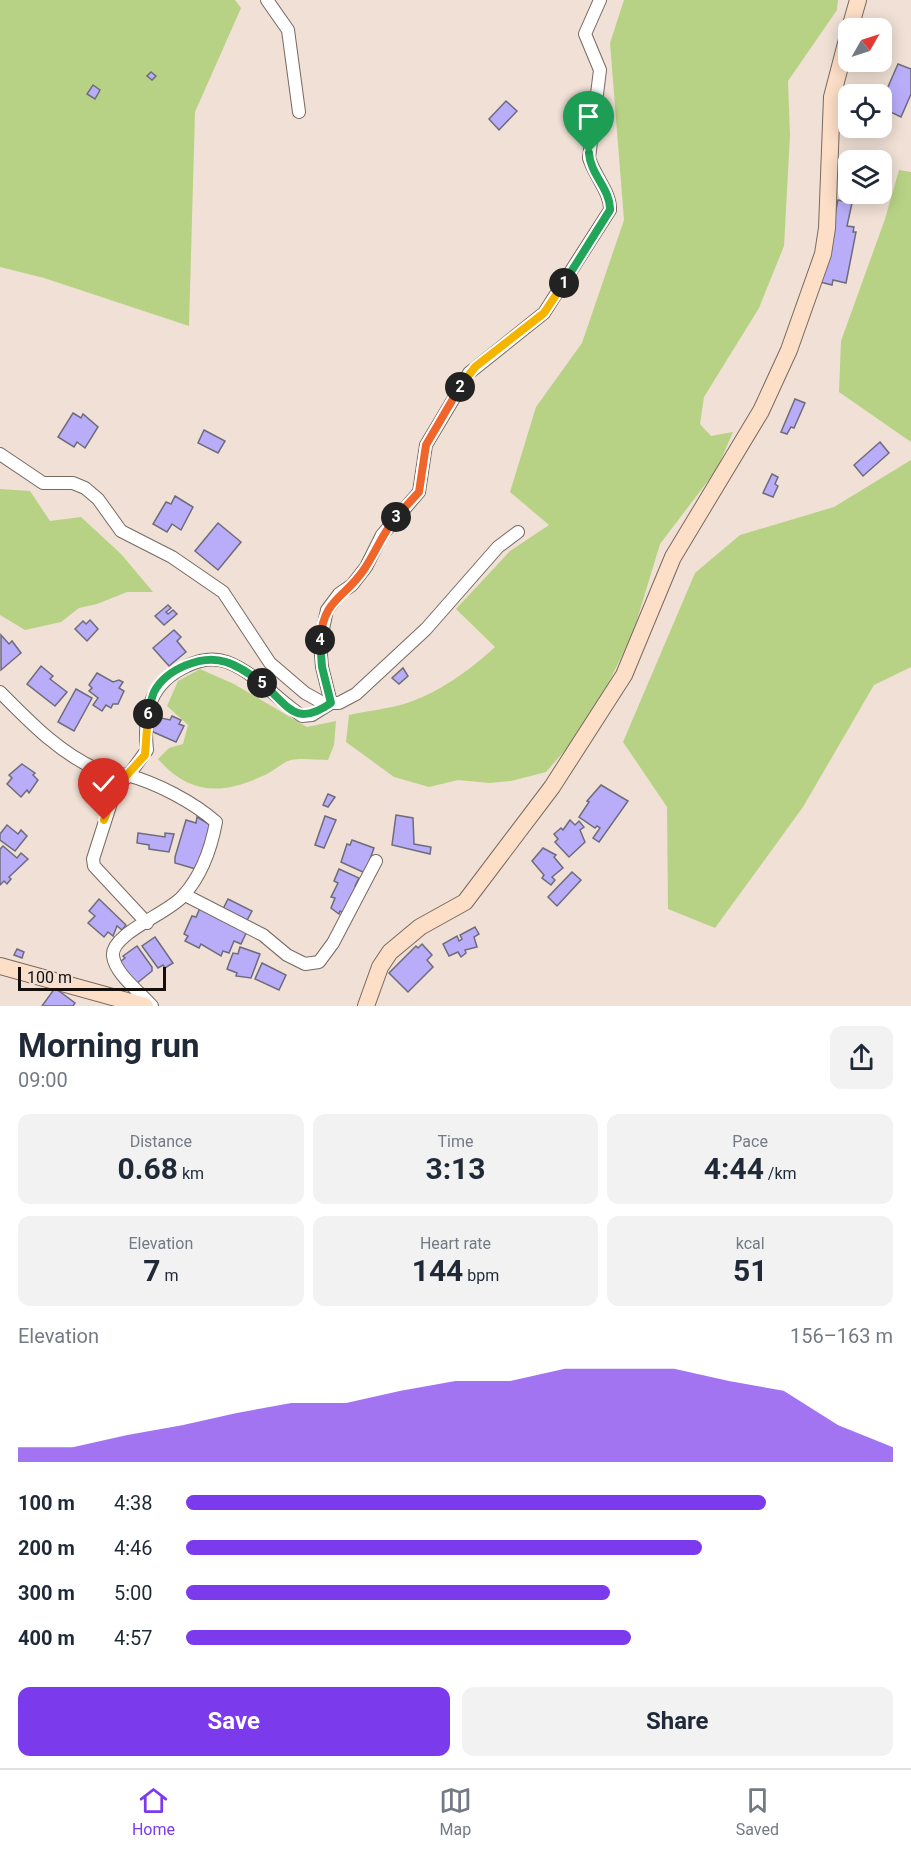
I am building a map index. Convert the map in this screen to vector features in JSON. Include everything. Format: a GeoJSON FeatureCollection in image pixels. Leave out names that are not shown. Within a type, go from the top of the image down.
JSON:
{"type":"FeatureCollection","features":[{"type":"Feature","properties":{"kind":"main road"},"geometry":{"type":"LineString","coordinates":[[853,18],[858,0]]}},
{"type":"Feature","properties":{"kind":"main road"},"geometry":{"type":"LineString","coordinates":[[366,1006],[380,967],[390,952],[420,927],[465,902],[552,787],[624,675],[673,557],[761,411],[789,350],[823,254],[827,228],[831,105],[839,72]]}},
{"type":"Feature","properties":{"kind":"main road"},"geometry":{"type":"LineString","coordinates":[[0,966],[145,1006]]}},
{"type":"Feature","properties":{"kind":"street"},"geometry":{"type":"LineString","coordinates":[[267,0],[288,30],[299,112]]}},
{"type":"Feature","properties":{"kind":"street"},"geometry":{"type":"LineString","coordinates":[[331,703],[322,667],[320,643],[327,610],[339,594],[352,585],[366,567],[382,535],[419,492],[426,445],[469,374],[544,313],[610,210],[610,202],[592,169],[589,158],[600,70],[585,34],[600,0]]}},
{"type":"Feature","properties":{"kind":"street"},"geometry":{"type":"LineString","coordinates":[[0,454],[43,483],[73,483],[85,488],[98,499],[121,531],[172,557],[223,592],[270,663],[305,693],[318,701],[331,703],[347,701],[356,694],[426,629],[498,547],[518,532]]}},
{"type":"Feature","properties":{"kind":"street"},"geometry":{"type":"LineString","coordinates":[[147,923],[94,866],[93,860],[116,787],[128,776],[147,750],[145,729],[154,693],[171,673],[200,660],[225,661],[244,670],[280,702],[302,716],[312,715],[331,703]]}},
{"type":"Feature","properties":{"kind":"street"},"geometry":{"type":"LineString","coordinates":[[0,692],[64,752],[98,770],[128,776],[203,810],[216,822],[211,852],[185,895],[116,943],[112,954],[116,965],[152,1006]]}},
{"type":"Feature","properties":{"kind":"street"},"geometry":{"type":"LineString","coordinates":[[185,895],[263,935],[305,964],[319,963],[333,943],[376,861]]}},
{"type":"Feature","properties":{"kind":"green space"},"geometry":{"type":"Polygon","coordinates":[[[0,0],[235,0],[241,8],[195,112],[189,326],[44,278],[0,267],[0,0]]]}},
{"type":"Feature","properties":{"kind":"green space"},"geometry":{"type":"Polygon","coordinates":[[[624,0],[838,0],[837,10],[788,81],[790,135],[784,246],[759,308],[704,397],[700,424],[711,436],[733,432],[717,469],[660,544],[633,633],[606,688],[576,738],[546,772],[511,781],[490,783],[458,780],[429,787],[394,777],[346,742],[349,715],[397,706],[429,694],[464,673],[495,647],[456,609],[510,551],[549,525],[510,492],[536,407],[582,343],[624,220],[610,43],[624,0]]]}},
{"type":"Feature","properties":{"kind":"green space"},"geometry":{"type":"Polygon","coordinates":[[[899,170],[911,172],[911,442],[839,392],[841,341],[889,204],[892,204],[892,194],[899,170]]]}},
{"type":"Feature","properties":{"kind":"green space"},"geometry":{"type":"Polygon","coordinates":[[[911,460],[911,667],[874,685],[803,807],[715,928],[668,909],[667,807],[623,742],[695,573],[740,535],[834,507],[911,460]]]}},
{"type":"Feature","properties":{"kind":"green space"},"geometry":{"type":"Polygon","coordinates":[[[0,489],[30,491],[50,521],[81,517],[121,554],[153,592],[127,592],[97,604],[79,608],[61,622],[25,630],[0,615],[0,489]]]}},
{"type":"Feature","properties":{"kind":"green space"},"geometry":{"type":"Polygon","coordinates":[[[200,669],[234,684],[307,727],[336,721],[334,745],[328,760],[291,760],[251,781],[222,788],[195,786],[182,780],[158,759],[169,748],[183,744],[188,725],[167,706],[178,681],[200,669]]]}},
{"type":"Feature","properties":{"kind":"building"},"geometry":{"type":"Polygon","coordinates":[[[898,64],[911,69],[911,94],[901,117],[892,113],[892,84],[889,84],[898,64]]]}},
{"type":"Feature","properties":{"kind":"building"},"geometry":{"type":"Polygon","coordinates":[[[151,72],[156,76],[152,80],[147,76],[151,72]]]}},
{"type":"Feature","properties":{"kind":"building"},"geometry":{"type":"Polygon","coordinates":[[[93,85],[100,90],[95,99],[87,94],[93,85]]]}},
{"type":"Feature","properties":{"kind":"building"},"geometry":{"type":"Polygon","coordinates":[[[506,101],[517,111],[499,130],[489,119],[506,101]]]}},
{"type":"Feature","properties":{"kind":"building"},"geometry":{"type":"Polygon","coordinates":[[[838,200],[838,204],[852,204],[847,226],[854,227],[853,232],[856,232],[846,283],[833,280],[832,285],[820,282],[838,200]]]}},
{"type":"Feature","properties":{"kind":"building"},"geometry":{"type":"Polygon","coordinates":[[[795,399],[805,403],[794,428],[791,427],[787,434],[781,432],[795,399]]]}},
{"type":"Feature","properties":{"kind":"building"},"geometry":{"type":"Polygon","coordinates":[[[73,413],[81,418],[83,414],[98,427],[85,448],[77,442],[74,447],[58,437],[73,413]]]}},
{"type":"Feature","properties":{"kind":"building"},"geometry":{"type":"Polygon","coordinates":[[[204,430],[225,441],[218,453],[198,443],[204,430]]]}},
{"type":"Feature","properties":{"kind":"building"},"geometry":{"type":"Polygon","coordinates":[[[880,442],[889,453],[863,476],[854,465],[880,442]]]}},
{"type":"Feature","properties":{"kind":"building"},"geometry":{"type":"Polygon","coordinates":[[[772,474],[778,477],[775,484],[778,486],[773,497],[763,493],[772,474]]]}},
{"type":"Feature","properties":{"kind":"building"},"geometry":{"type":"Polygon","coordinates":[[[175,496],[193,507],[181,530],[172,524],[167,532],[153,524],[166,502],[171,504],[175,496]]]}},
{"type":"Feature","properties":{"kind":"building"},"geometry":{"type":"Polygon","coordinates":[[[218,523],[241,542],[218,570],[195,551],[218,523]]]}},
{"type":"Feature","properties":{"kind":"building"},"geometry":{"type":"Polygon","coordinates":[[[168,605],[171,608],[166,612],[168,614],[173,610],[177,614],[164,625],[155,616],[168,605]]]}},
{"type":"Feature","properties":{"kind":"building"},"geometry":{"type":"Polygon","coordinates":[[[90,620],[98,629],[87,641],[75,629],[83,621],[86,624],[90,620]]]}},
{"type":"Feature","properties":{"kind":"building"},"geometry":{"type":"Polygon","coordinates":[[[174,630],[181,637],[177,641],[186,652],[169,666],[153,648],[174,630]]]}},
{"type":"Feature","properties":{"kind":"building"},"geometry":{"type":"Polygon","coordinates":[[[1,635],[9,644],[12,641],[21,653],[1,670],[1,635]]]}},
{"type":"Feature","properties":{"kind":"building"},"geometry":{"type":"Polygon","coordinates":[[[41,666],[53,676],[50,679],[67,692],[55,706],[27,684],[41,666]]]}},
{"type":"Feature","properties":{"kind":"building"},"geometry":{"type":"Polygon","coordinates":[[[403,668],[408,676],[399,684],[392,678],[403,668]]]}},
{"type":"Feature","properties":{"kind":"building"},"geometry":{"type":"Polygon","coordinates":[[[97,673],[113,682],[119,680],[123,682],[119,688],[124,691],[118,704],[113,704],[111,708],[106,705],[102,711],[93,705],[98,698],[89,691],[92,688],[89,685],[97,673]]]}},
{"type":"Feature","properties":{"kind":"building"},"geometry":{"type":"Polygon","coordinates":[[[76,689],[92,698],[74,731],[58,722],[76,689]]]}},
{"type":"Feature","properties":{"kind":"building"},"geometry":{"type":"Polygon","coordinates":[[[172,716],[181,720],[179,724],[184,726],[176,742],[151,731],[157,717],[170,720],[172,716]]]}},
{"type":"Feature","properties":{"kind":"building"},"geometry":{"type":"Polygon","coordinates":[[[22,764],[35,773],[33,775],[38,780],[29,793],[27,790],[21,797],[7,784],[12,778],[9,775],[22,764]]]}},
{"type":"Feature","properties":{"kind":"building"},"geometry":{"type":"Polygon","coordinates":[[[601,785],[628,801],[599,842],[593,838],[600,828],[597,826],[595,828],[579,817],[589,802],[587,801],[601,785]]]}},
{"type":"Feature","properties":{"kind":"building"},"geometry":{"type":"Polygon","coordinates":[[[328,794],[335,797],[328,807],[323,805],[328,794]]]}},
{"type":"Feature","properties":{"kind":"building"},"geometry":{"type":"Polygon","coordinates":[[[396,815],[413,818],[414,844],[431,847],[430,854],[392,845],[396,815]]]}},
{"type":"Feature","properties":{"kind":"building"},"geometry":{"type":"Polygon","coordinates":[[[325,816],[336,820],[324,848],[315,845],[325,816]]]}},
{"type":"Feature","properties":{"kind":"building"},"geometry":{"type":"Polygon","coordinates":[[[197,817],[212,826],[199,870],[175,863],[186,820],[196,823],[197,817]]]}},
{"type":"Feature","properties":{"kind":"building"},"geometry":{"type":"Polygon","coordinates":[[[570,820],[575,825],[579,821],[584,827],[580,830],[585,842],[569,857],[555,842],[558,839],[554,834],[561,828],[563,830],[570,820]]]}},
{"type":"Feature","properties":{"kind":"building"},"geometry":{"type":"Polygon","coordinates":[[[7,825],[18,834],[21,830],[27,836],[15,851],[0,840],[0,834],[7,825]]]}},
{"type":"Feature","properties":{"kind":"building"},"geometry":{"type":"Polygon","coordinates":[[[138,833],[165,837],[165,833],[174,834],[169,852],[149,849],[149,845],[137,843],[138,833]]]}},
{"type":"Feature","properties":{"kind":"building"},"geometry":{"type":"Polygon","coordinates":[[[352,840],[374,848],[365,873],[341,862],[347,844],[350,845],[352,840]]]}},
{"type":"Feature","properties":{"kind":"building"},"geometry":{"type":"Polygon","coordinates":[[[3,846],[17,858],[21,853],[28,859],[9,877],[11,879],[7,884],[4,881],[0,885],[0,849],[3,846]]]}},
{"type":"Feature","properties":{"kind":"building"},"geometry":{"type":"Polygon","coordinates":[[[543,848],[556,855],[554,857],[563,868],[552,877],[555,880],[551,885],[542,878],[544,875],[532,861],[543,848]]]}},
{"type":"Feature","properties":{"kind":"building"},"geometry":{"type":"Polygon","coordinates":[[[339,869],[359,878],[355,886],[358,887],[344,913],[340,911],[339,914],[331,908],[335,898],[331,897],[338,883],[334,881],[339,869]]]}},
{"type":"Feature","properties":{"kind":"building"},"geometry":{"type":"Polygon","coordinates":[[[572,872],[581,880],[557,906],[548,897],[572,872]]]}},
{"type":"Feature","properties":{"kind":"building"},"geometry":{"type":"Polygon","coordinates":[[[99,899],[126,925],[122,930],[117,926],[113,936],[108,932],[104,937],[88,923],[95,916],[89,911],[99,899]]]}},
{"type":"Feature","properties":{"kind":"building"},"geometry":{"type":"Polygon","coordinates":[[[228,899],[252,911],[245,924],[222,911],[228,899]]]}},
{"type":"Feature","properties":{"kind":"building"},"geometry":{"type":"Polygon","coordinates":[[[200,908],[248,929],[241,944],[234,941],[229,953],[223,951],[221,956],[201,944],[199,948],[185,941],[188,936],[184,934],[192,916],[196,917],[200,908]]]}},
{"type":"Feature","properties":{"kind":"building"},"geometry":{"type":"Polygon","coordinates":[[[475,927],[479,934],[474,937],[477,947],[465,950],[466,953],[461,957],[458,952],[449,956],[443,944],[457,936],[459,941],[462,939],[460,935],[475,927]]]}},
{"type":"Feature","properties":{"kind":"building"},"geometry":{"type":"Polygon","coordinates":[[[155,937],[173,963],[165,968],[163,965],[158,968],[142,946],[155,937]]]}},
{"type":"Feature","properties":{"kind":"building"},"geometry":{"type":"Polygon","coordinates":[[[422,944],[432,955],[427,960],[433,967],[408,992],[389,973],[416,946],[418,948],[422,944]]]}},
{"type":"Feature","properties":{"kind":"building"},"geometry":{"type":"Polygon","coordinates":[[[137,946],[152,967],[152,971],[136,984],[120,962],[125,958],[123,956],[137,946]]]}},
{"type":"Feature","properties":{"kind":"building"},"geometry":{"type":"Polygon","coordinates":[[[240,947],[260,954],[251,978],[236,976],[237,973],[227,969],[233,953],[238,954],[240,947]]]}},
{"type":"Feature","properties":{"kind":"building"},"geometry":{"type":"Polygon","coordinates":[[[17,949],[24,952],[22,958],[14,955],[17,949]]]}},
{"type":"Feature","properties":{"kind":"building"},"geometry":{"type":"Polygon","coordinates":[[[262,963],[286,975],[279,990],[255,979],[262,963]]]}},
{"type":"Feature","properties":{"kind":"building"},"geometry":{"type":"Polygon","coordinates":[[[55,988],[75,1003],[73,1006],[42,1006],[55,988]]]}},
{"type":"Feature","properties":{"kind":"route"},"geometry":{"type":"LineString","coordinates":[[104,820],[116,787],[145,755],[147,750],[145,729],[151,702],[159,685],[171,673],[200,660],[225,661],[244,670],[265,686],[280,702],[302,716],[312,715],[331,703],[322,667],[320,643],[327,610],[339,594],[352,585],[366,567],[382,535],[419,492],[426,445],[469,374],[544,313],[610,210],[610,202],[592,169],[589,153]]}}]}
